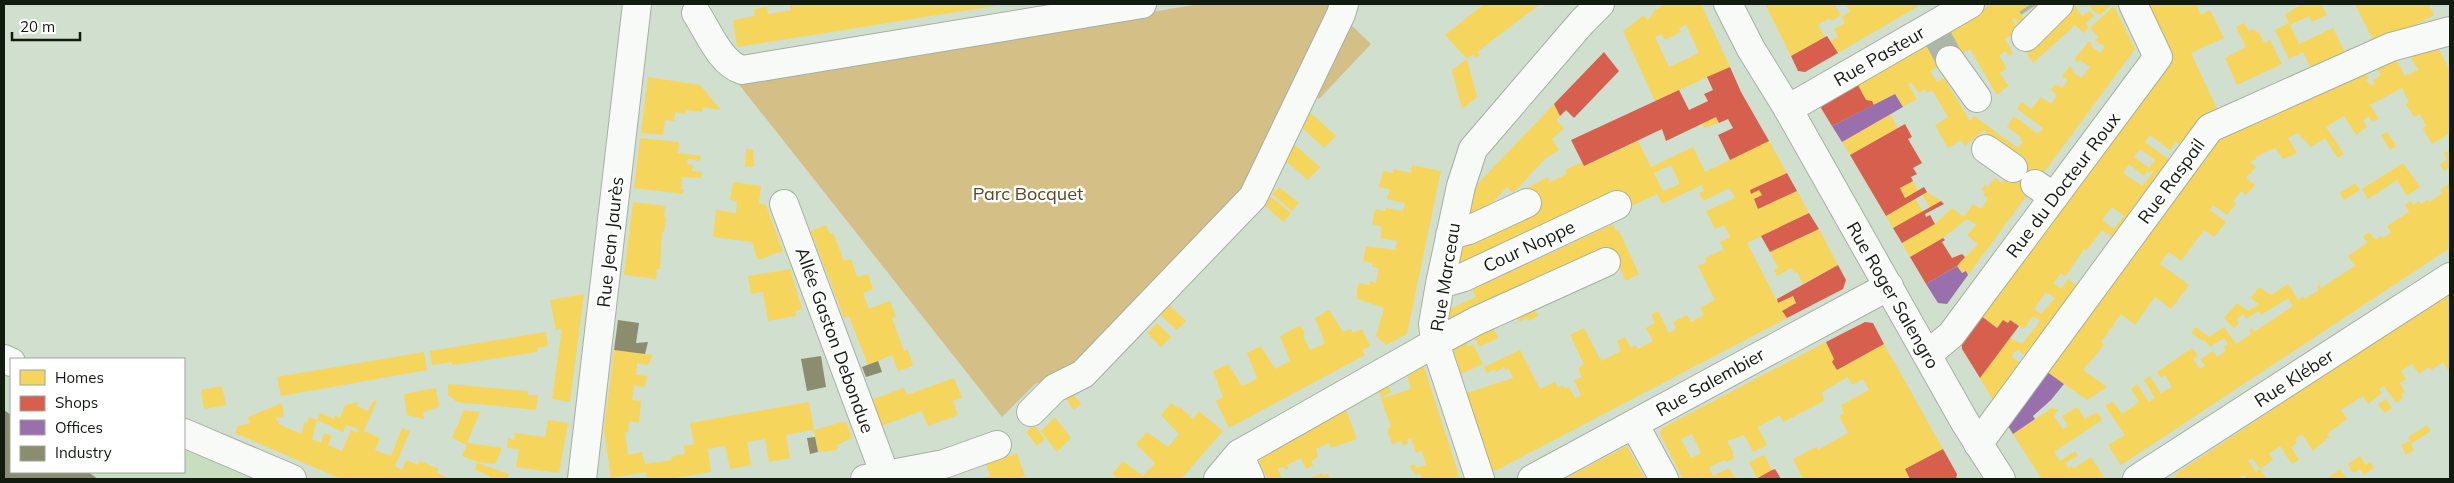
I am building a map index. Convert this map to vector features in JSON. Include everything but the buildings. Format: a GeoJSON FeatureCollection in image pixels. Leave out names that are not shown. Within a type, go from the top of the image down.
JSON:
{"type":"FeatureCollection","features":[{"type":"Feature","properties":{"kind":"street","name":"Rue Jean Jaurès"},"geometry":{"type":"LineString","coordinates":[[582,479],[637,4]]}},
{"type":"Feature","properties":{"kind":"street"},"geometry":{"type":"LineString","coordinates":[[694,7],[723,56],[736,68],[742,70],[1142,4]]}},
{"type":"Feature","properties":{"kind":"street"},"geometry":{"type":"LineString","coordinates":[[1031,412],[1055,388],[1083,374],[1253,197],[1342,14],[1344,4]]}},
{"type":"Feature","properties":{"kind":"street","name":"Rue Marceau"},"geometry":{"type":"LineString","coordinates":[[1218,479],[1239,454],[1435,342],[1433,324],[1440,284],[1461,186],[1472,149],[1600,4]]}},
{"type":"Feature","properties":{"kind":"street","name":"Rue Roger Salengro"},"geometry":{"type":"LineString","coordinates":[[1728,4],[1751,49],[1788,109],[1998,478]]}},
{"type":"Feature","properties":{"kind":"street","name":"Rue Roger Salengro"},"geometry":{"type":"LineString","coordinates":[[1748,4],[1788,109]]}},
{"type":"Feature","properties":{"kind":"street","name":"Rue Pasteur"},"geometry":{"type":"LineString","coordinates":[[1788,109],[1934,31],[1970,4]]}},
{"type":"Feature","properties":{"kind":"street","name":"Rue du Docteur Roux"},"geometry":{"type":"LineString","coordinates":[[1928,354],[1951,335],[2045,191],[2158,57],[2133,4]]}},
{"type":"Feature","properties":{"kind":"street","name":"Rue Raspail"},"geometry":{"type":"LineString","coordinates":[[1978,444],[2210,128],[2391,47],[2450,31]]}},
{"type":"Feature","properties":{"kind":"street"},"geometry":{"type":"LineString","coordinates":[[1950,60],[1977,98]]}},
{"type":"Feature","properties":{"kind":"street"},"geometry":{"type":"LineString","coordinates":[[1986,149],[2013,168]]}},
{"type":"Feature","properties":{"kind":"street"},"geometry":{"type":"LineString","coordinates":[[1450,236],[1469,230],[1527,203]]}},
{"type":"Feature","properties":{"kind":"street","name":"Allée Gaston Debondue"},"geometry":{"type":"LineString","coordinates":[[784,204],[873,478]]}},
{"type":"Feature","properties":{"kind":"street","name":"Cour Noppe"},"geometry":{"type":"LineString","coordinates":[[1440,284],[1464,277],[1617,205]]}},
{"type":"Feature","properties":{"kind":"street"},"geometry":{"type":"LineString","coordinates":[[1480,479],[1435,342],[1606,262]]}},
{"type":"Feature","properties":{"kind":"street","name":"Rue Kléber"},"geometry":{"type":"LineString","coordinates":[[2137,479],[2450,277]]}},
{"type":"Feature","properties":{"kind":"street","name":"Rue Salembier"},"geometry":{"type":"LineString","coordinates":[[1532,479],[1889,286]]}},
{"type":"Feature","properties":{"kind":"street"},"geometry":{"type":"LineString","coordinates":[[1634,424],[1664,479]]}},
{"type":"Feature","properties":{"kind":"street"},"geometry":{"type":"LineString","coordinates":[[185,434],[292,479]]}},
{"type":"Feature","properties":{"kind":"street"},"geometry":{"type":"LineString","coordinates":[[873,478],[944,464],[998,445]]}},
{"type":"Feature","properties":{"kind":"street"},"geometry":{"type":"LineString","coordinates":[[1239,454],[1250,479]]}},
{"type":"Feature","properties":{"kind":"shaded area"},"geometry":{"type":"Polygon","coordinates":[[[4,369],[10,372],[10,473],[185,473],[185,443],[270,479],[4,479],[4,369]]]}},
{"type":"Feature","properties":{"kind":"green space","name":"Parc Bocquet"},"geometry":{"type":"Polygon","coordinates":[[[1199,4],[1334,4],[1246,192],[1082,368],[1035,384],[1002,417],[737,82],[1199,4]]]}},
{"type":"Feature","properties":{"kind":"green space"},"geometry":{"type":"Polygon","coordinates":[[[1348,22],[1371,44],[1319,99],[1313,92],[1348,22]]]}},
{"type":"Feature","properties":{"kind":"tunnel"},"geometry":{"type":"LineString","coordinates":[[1937,36],[1950,60]]}}]}
